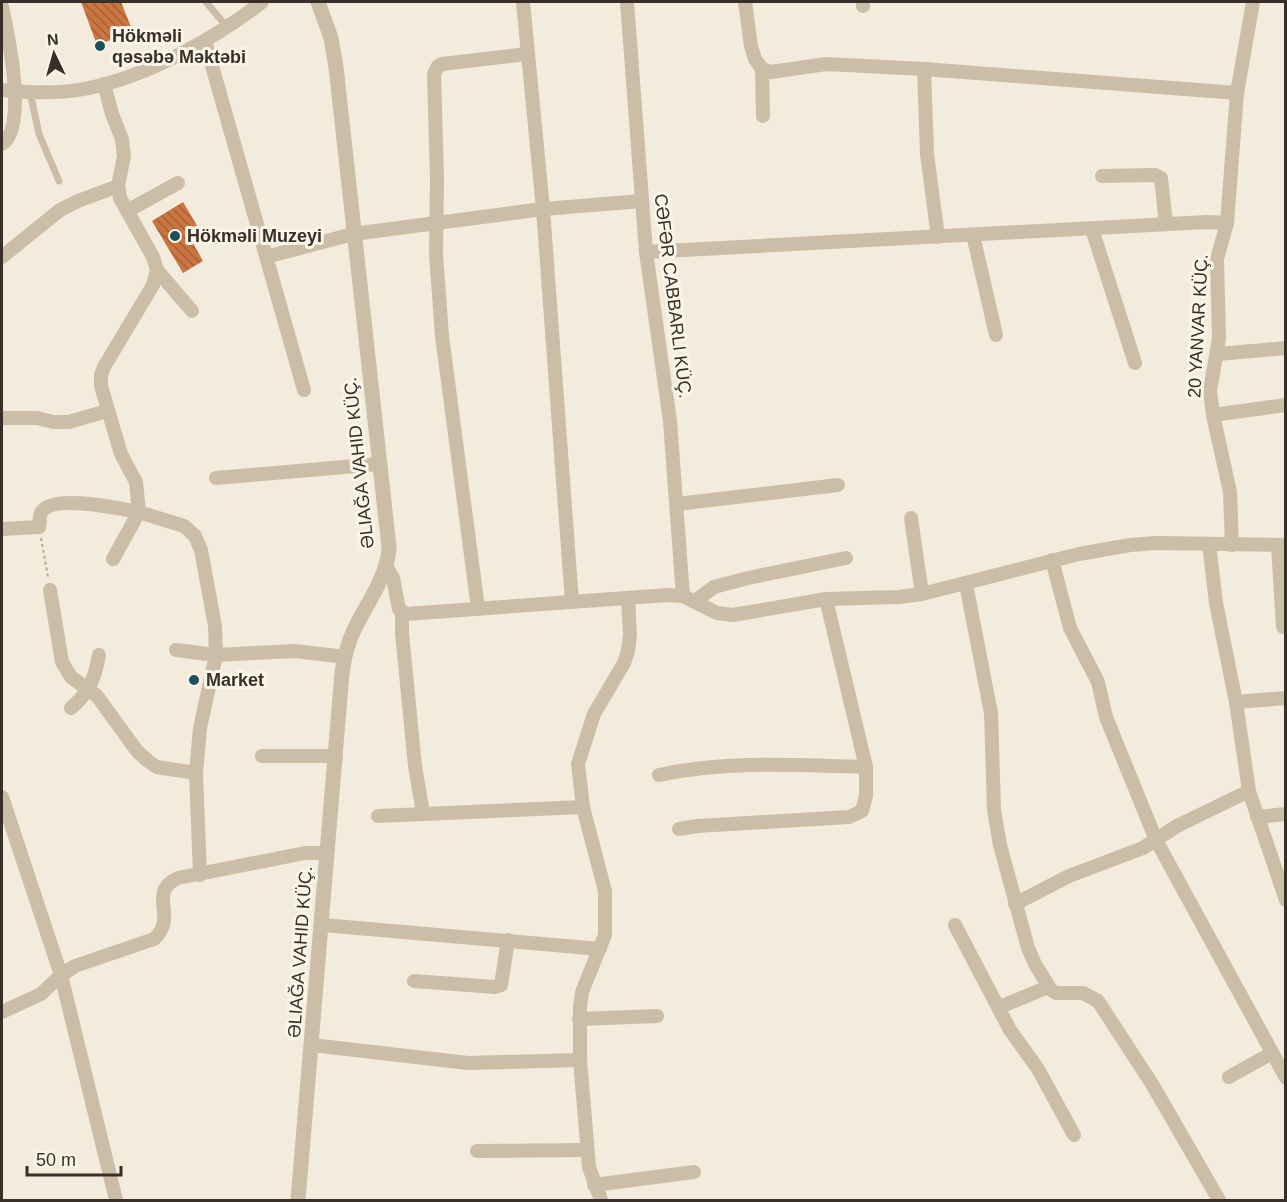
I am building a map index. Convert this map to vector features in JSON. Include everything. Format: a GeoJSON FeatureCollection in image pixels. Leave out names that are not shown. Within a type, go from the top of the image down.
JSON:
{"type":"FeatureCollection","features":[{"type":"Feature","properties":{"kind":"street"},"geometry":{"type":"LineString","coordinates":[[8,91],[71,91],[104,84],[174,57],[205,41],[262,2]]}},
{"type":"Feature","properties":{"kind":"street","name":"ƏLIAĞA VAHID KÜÇ."},"geometry":{"type":"LineString","coordinates":[[298,1200],[323,925],[326,853],[345,657],[354,630],[386,566],[389,555],[336,67],[328,29],[318,2]]}},
{"type":"Feature","properties":{"kind":"street"},"geometry":{"type":"LineString","coordinates":[[524,2],[543,209],[572,602]]}},
{"type":"Feature","properties":{"kind":"street"},"geometry":{"type":"LineString","coordinates":[[627,2],[646,252],[666,388],[689,599]]}},
{"type":"Feature","properties":{"kind":"street"},"geometry":{"type":"LineString","coordinates":[[745,2],[751,46],[755,59],[762,69],[763,116]]}},
{"type":"Feature","properties":{"kind":"street","name":"20 YANVAR KÜÇ."},"geometry":{"type":"LineString","coordinates":[[1232,545],[1230,492],[1213,415],[1210,390],[1219,338],[1217,259],[1227,223],[1237,93],[1253,2]]}},
{"type":"Feature","properties":{"kind":"street"},"geometry":{"type":"LineString","coordinates":[[2,7],[13,63],[8,91],[13,124],[11,134],[2,144]]}},
{"type":"Feature","properties":{"kind":"street"},"geometry":{"type":"LineString","coordinates":[[205,41],[303,390]]}},
{"type":"Feature","properties":{"kind":"street"},"geometry":{"type":"LineString","coordinates":[[478,608],[442,336],[436,254],[437,179],[434,74],[438,66],[528,54]]}},
{"type":"Feature","properties":{"kind":"street"},"geometry":{"type":"LineString","coordinates":[[762,69],[784,72],[826,64],[924,69],[1237,93]]}},
{"type":"Feature","properties":{"kind":"street"},"geometry":{"type":"LineString","coordinates":[[924,69],[927,154],[938,237]]}},
{"type":"Feature","properties":{"kind":"street"},"geometry":{"type":"LineString","coordinates":[[104,84],[122,139],[123,156],[118,186],[127,211],[153,257],[157,270],[192,311]]}},
{"type":"Feature","properties":{"kind":"street"},"geometry":{"type":"LineString","coordinates":[[1102,176],[1161,178],[1166,224]]}},
{"type":"Feature","properties":{"kind":"street"},"geometry":{"type":"LineString","coordinates":[[127,211],[178,183]]}},
{"type":"Feature","properties":{"kind":"street"},"geometry":{"type":"LineString","coordinates":[[2,257],[60,210],[118,186]]}},
{"type":"Feature","properties":{"kind":"street"},"geometry":{"type":"LineString","coordinates":[[266,258],[353,234],[543,209],[642,201]]}},
{"type":"Feature","properties":{"kind":"street"},"geometry":{"type":"LineString","coordinates":[[646,252],[1166,224],[1227,223]]}},
{"type":"Feature","properties":{"kind":"street"},"geometry":{"type":"LineString","coordinates":[[1092,229],[1135,363]]}},
{"type":"Feature","properties":{"kind":"street"},"geometry":{"type":"LineString","coordinates":[[974,235],[996,335]]}},
{"type":"Feature","properties":{"kind":"street"},"geometry":{"type":"LineString","coordinates":[[113,558],[139,512],[136,482],[121,454],[107,411],[101,386],[101,375],[153,285],[157,270]]}},
{"type":"Feature","properties":{"kind":"street"},"geometry":{"type":"LineString","coordinates":[[1218,354],[1286,348]]}},
{"type":"Feature","properties":{"kind":"street"},"geometry":{"type":"LineString","coordinates":[[1213,415],[1286,405]]}},
{"type":"Feature","properties":{"kind":"street"},"geometry":{"type":"LineString","coordinates":[[2,418],[37,418],[53,422],[69,422],[107,411]]}},
{"type":"Feature","properties":{"kind":"street"},"geometry":{"type":"LineString","coordinates":[[216,478],[379,464]]}},
{"type":"Feature","properties":{"kind":"street"},"geometry":{"type":"LineString","coordinates":[[677,504],[838,485]]}},
{"type":"Feature","properties":{"kind":"street"},"geometry":{"type":"LineString","coordinates":[[2,529],[39,527],[40,513],[45,508],[60,504],[80,503],[139,512],[184,526],[195,536],[201,550],[216,626],[216,655],[200,728],[196,773],[200,875]]}},
{"type":"Feature","properties":{"kind":"street"},"geometry":{"type":"LineString","coordinates":[[912,518],[922,594]]}},
{"type":"Feature","properties":{"kind":"street"},"geometry":{"type":"LineString","coordinates":[[402,612],[406,614],[628,598],[689,599],[717,613],[733,615],[826,599],[922,594],[1052,560],[1130,545],[1156,543],[1282,545],[1283,627]]}},
{"type":"Feature","properties":{"kind":"street"},"geometry":{"type":"LineString","coordinates":[[1209,544],[1216,603],[1236,702],[1249,790],[1286,900]]}},
{"type":"Feature","properties":{"kind":"street"},"geometry":{"type":"LineString","coordinates":[[689,599],[714,587],[748,578],[846,558]]}},
{"type":"Feature","properties":{"kind":"street"},"geometry":{"type":"LineString","coordinates":[[1052,560],[1070,628],[1098,682],[1106,717],[1156,840],[1286,1078]]}},
{"type":"Feature","properties":{"kind":"street"},"geometry":{"type":"LineString","coordinates":[[386,566],[393,578],[398,605],[402,612],[414,755],[423,813]]}},
{"type":"Feature","properties":{"kind":"street"},"geometry":{"type":"LineString","coordinates":[[966,584],[991,713],[994,810],[1000,845],[1031,956],[1048,987],[1056,993],[1083,993],[1098,1001],[1152,1084],[1219,1200]]}},
{"type":"Feature","properties":{"kind":"street"},"geometry":{"type":"LineString","coordinates":[[50,590],[58,627],[62,662],[71,677],[97,696],[148,761],[157,766],[196,773]]}},
{"type":"Feature","properties":{"kind":"street"},"geometry":{"type":"LineString","coordinates":[[601,1200],[589,1167],[579,1019],[582,992],[605,935],[605,891],[583,807],[578,764],[594,714],[624,663],[628,651],[630,635],[628,598]]}},
{"type":"Feature","properties":{"kind":"street"},"geometry":{"type":"LineString","coordinates":[[679,829],[849,817],[862,811],[866,796],[866,767],[826,599]]}},
{"type":"Feature","properties":{"kind":"street"},"geometry":{"type":"LineString","coordinates":[[176,650],[216,655],[295,651],[345,657]]}},
{"type":"Feature","properties":{"kind":"street"},"geometry":{"type":"LineString","coordinates":[[71,708],[89,690],[99,655]]}},
{"type":"Feature","properties":{"kind":"street"},"geometry":{"type":"LineString","coordinates":[[1236,702],[1286,698]]}},
{"type":"Feature","properties":{"kind":"street"},"geometry":{"type":"LineString","coordinates":[[262,756],[336,756]]}},
{"type":"Feature","properties":{"kind":"street"},"geometry":{"type":"LineString","coordinates":[[659,775],[678,771],[772,764],[866,767]]}},
{"type":"Feature","properties":{"kind":"street"},"geometry":{"type":"LineString","coordinates":[[1015,904],[1069,876],[1132,853],[1177,826],[1249,790]]}},
{"type":"Feature","properties":{"kind":"street"},"geometry":{"type":"LineString","coordinates":[[2,797],[61,975],[116,1200]]}},
{"type":"Feature","properties":{"kind":"street"},"geometry":{"type":"LineString","coordinates":[[378,816],[583,807]]}},
{"type":"Feature","properties":{"kind":"street"},"geometry":{"type":"LineString","coordinates":[[1257,817],[1286,814]]}},
{"type":"Feature","properties":{"kind":"street"},"geometry":{"type":"LineString","coordinates":[[2,1012],[41,994],[61,975],[75,966],[154,939],[162,931],[165,922],[163,893],[166,886],[178,878],[305,853],[326,853]]}},
{"type":"Feature","properties":{"kind":"street"},"geometry":{"type":"LineString","coordinates":[[323,925],[600,949]]}},
{"type":"Feature","properties":{"kind":"street"},"geometry":{"type":"LineString","coordinates":[[955,925],[1000,1007],[1010,1030],[1042,1076],[1074,1136]]}},
{"type":"Feature","properties":{"kind":"street"},"geometry":{"type":"LineString","coordinates":[[414,981],[495,987],[501,985],[508,940]]}},
{"type":"Feature","properties":{"kind":"street"},"geometry":{"type":"LineString","coordinates":[[1000,1007],[1048,987]]}},
{"type":"Feature","properties":{"kind":"street"},"geometry":{"type":"LineString","coordinates":[[579,1019],[657,1016]]}},
{"type":"Feature","properties":{"kind":"street"},"geometry":{"type":"LineString","coordinates":[[312,1045],[477,1064],[580,1060]]}},
{"type":"Feature","properties":{"kind":"street"},"geometry":{"type":"LineString","coordinates":[[1229,1077],[1272,1053]]}},
{"type":"Feature","properties":{"kind":"street"},"geometry":{"type":"LineString","coordinates":[[477,1151],[587,1150]]}},
{"type":"Feature","properties":{"kind":"street"},"geometry":{"type":"LineString","coordinates":[[594,1185],[694,1172]]}},
{"type":"Feature","properties":{"kind":"lane"},"geometry":{"type":"LineString","coordinates":[[206,2],[227,27]]}},
{"type":"Feature","properties":{"kind":"lane"},"geometry":{"type":"LineString","coordinates":[[30,92],[39,134],[59,181]]}},
{"type":"Feature","properties":{"kind":"path"},"geometry":{"type":"LineString","coordinates":[[39,527],[50,590]]}},
{"type":"Feature","properties":{"kind":"building"},"geometry":{"type":"Polygon","coordinates":[[[81,2],[121,2],[133,32],[97,45],[81,2]]]}},
{"type":"Feature","properties":{"kind":"building"},"geometry":{"type":"Polygon","coordinates":[[[183,202],[205,239],[194,245],[203,261],[183,273],[152,221],[183,202]]]}},
{"type":"Feature","properties":{"kind":"place","name":"Hökməli qəsəbə Məktəbi"},"geometry":{"type":"Point","coordinates":[100,46]}},
{"type":"Feature","properties":{"kind":"place","name":"Hökməli Muzeyi"},"geometry":{"type":"Point","coordinates":[175,236]}},
{"type":"Feature","properties":{"kind":"place","name":"Market"},"geometry":{"type":"Point","coordinates":[194,680]}}]}
